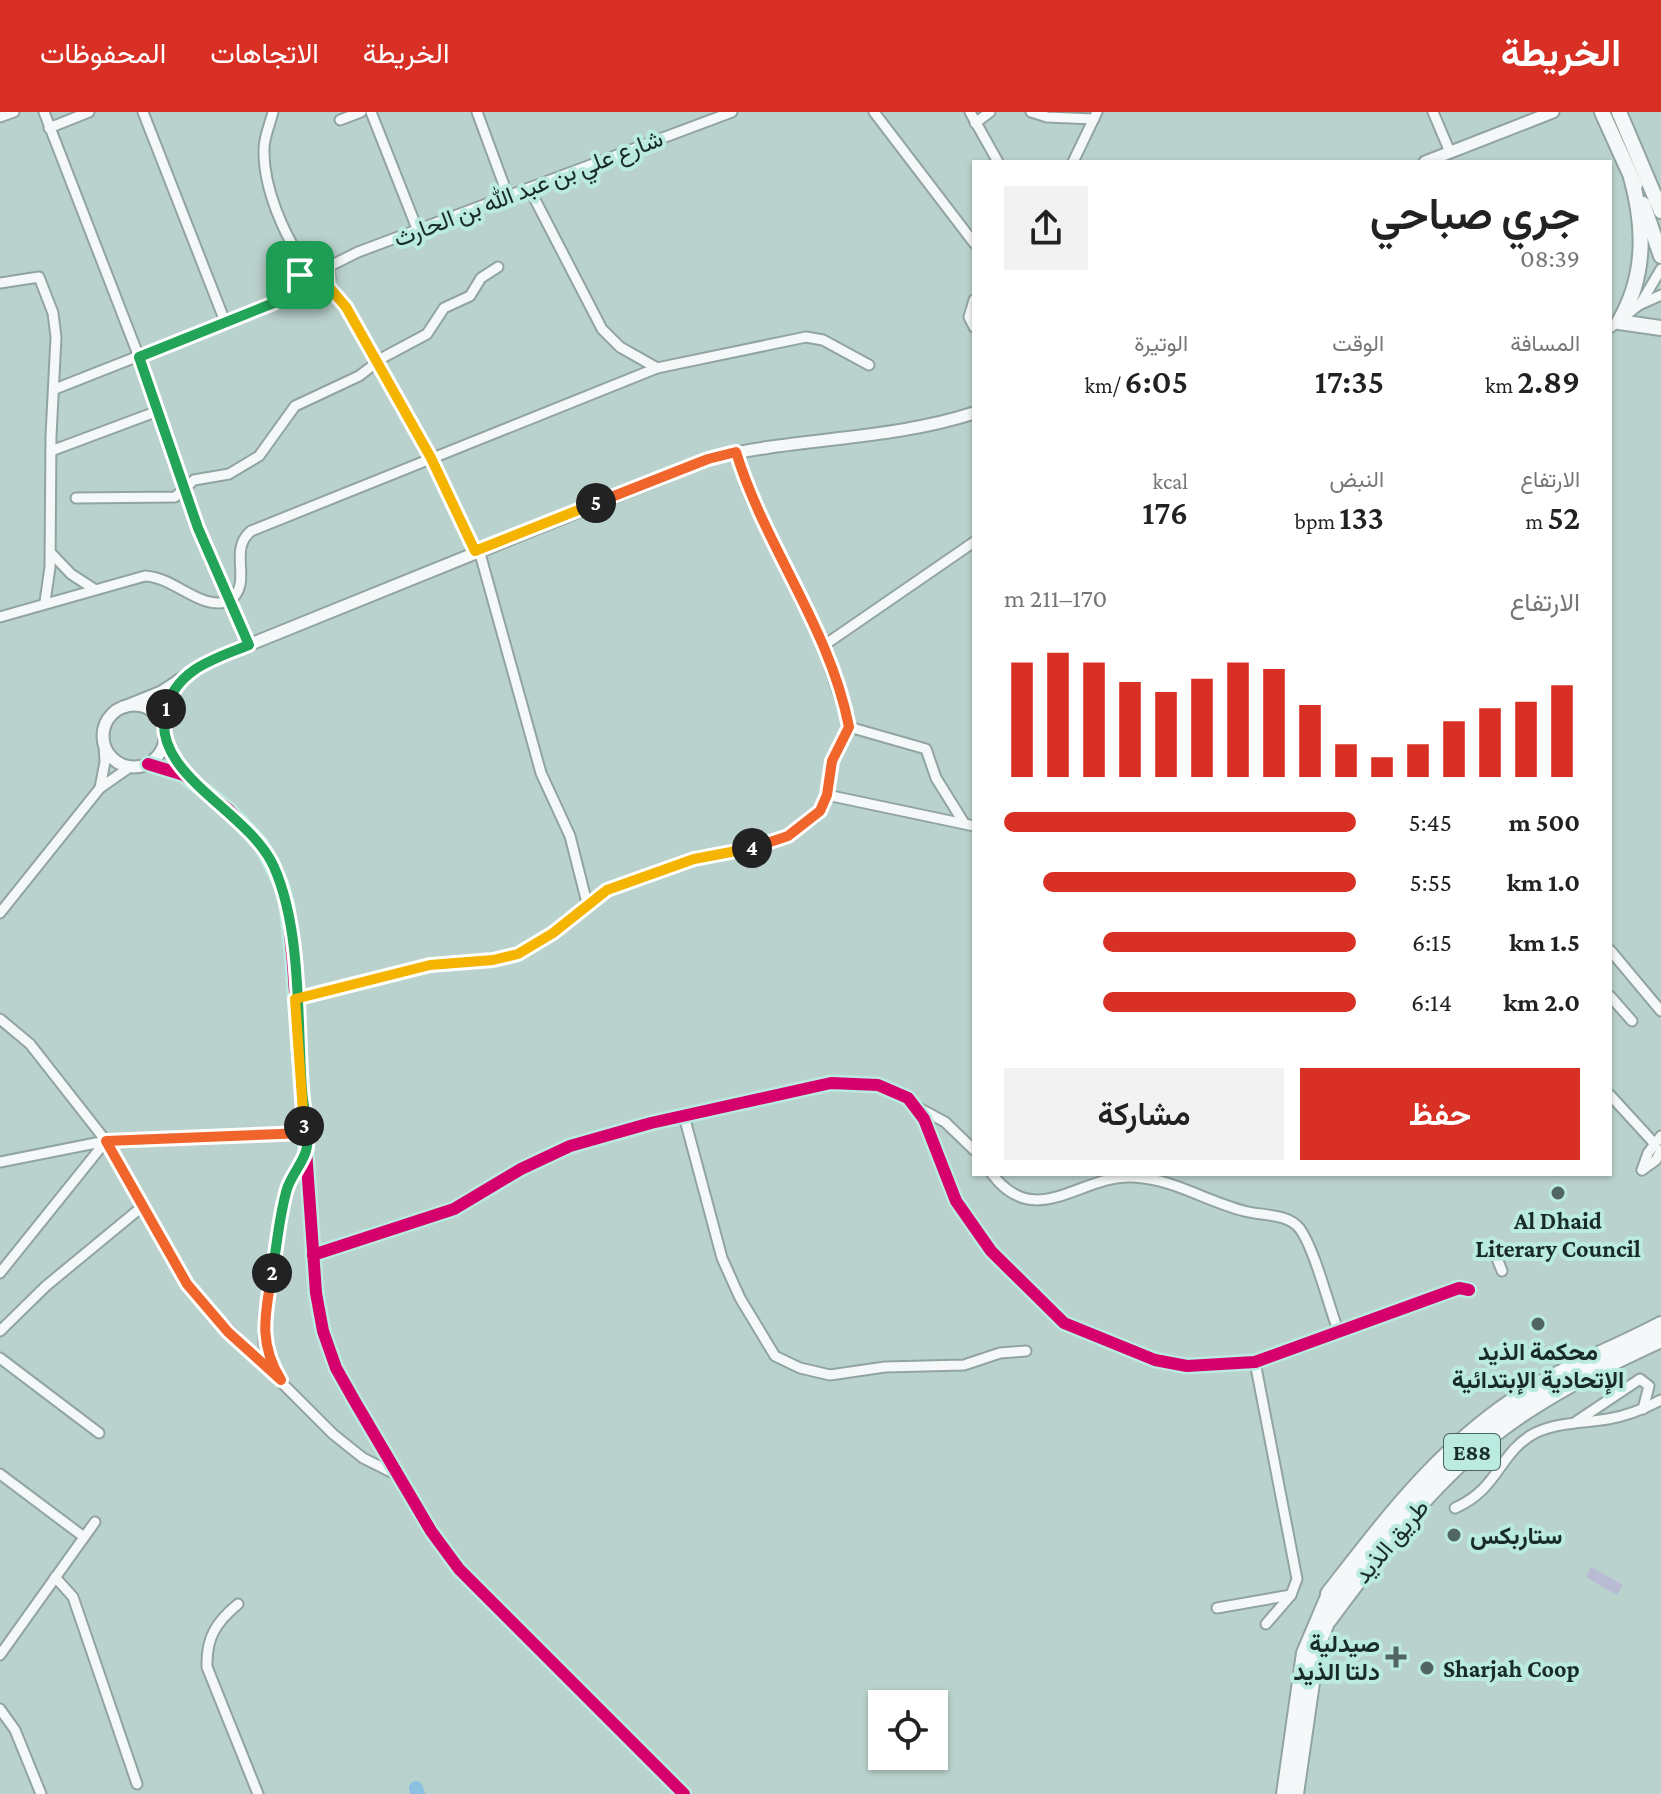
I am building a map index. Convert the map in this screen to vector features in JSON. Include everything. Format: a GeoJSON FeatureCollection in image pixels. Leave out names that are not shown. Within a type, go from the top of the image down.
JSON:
{"type":"FeatureCollection","features":[{"type":"Feature","properties":{"kind":"highway","name":"طريق الذيد"},"geometry":{"type":"LineString","coordinates":[[1329,1594],[1392,1514],[1455,1445],[1530,1390],[1661,1325]]}},
{"type":"Feature","properties":{"kind":"highway","name":"طريق الذيد"},"geometry":{"type":"LineString","coordinates":[[1328,1620],[1391,1540],[1463,1459],[1548,1397],[1659,1345]]}},
{"type":"Feature","properties":{"kind":"main road"},"geometry":{"type":"LineString","coordinates":[[1619,112],[1661,211]]}},
{"type":"Feature","properties":{"kind":"main road"},"geometry":{"type":"LineString","coordinates":[[1601,115],[1654,227],[1661,256]]}},
{"type":"Feature","properties":{"kind":"main road"},"geometry":{"type":"LineString","coordinates":[[1631,177],[1641,220],[1641,258],[1629,301],[1614,325],[1661,328]]}},
{"type":"Feature","properties":{"kind":"main road"},"geometry":{"type":"LineString","coordinates":[[1284,1794],[1304,1653],[1329,1594]]}},
{"type":"Feature","properties":{"kind":"main road"},"geometry":{"type":"LineString","coordinates":[[1296,1794],[1317,1648],[1328,1620]]}},
{"type":"Feature","properties":{"kind":"street"},"geometry":{"type":"LineString","coordinates":[[0,117],[14,112]]}},
{"type":"Feature","properties":{"kind":"street"},"geometry":{"type":"LineString","coordinates":[[44,112],[139,357],[198,528],[249,645]]}},
{"type":"Feature","properties":{"kind":"street"},"geometry":{"type":"LineString","coordinates":[[49,128],[89,112]]}},
{"type":"Feature","properties":{"kind":"street"},"geometry":{"type":"LineString","coordinates":[[143,112],[226,324]]}},
{"type":"Feature","properties":{"kind":"street"},"geometry":{"type":"LineString","coordinates":[[273,112],[264,146],[267,175],[287,236],[306,267]]}},
{"type":"Feature","properties":{"kind":"street"},"geometry":{"type":"LineString","coordinates":[[340,120],[361,112]]}},
{"type":"Feature","properties":{"kind":"street"},"geometry":{"type":"LineString","coordinates":[[371,112],[418,231]]}},
{"type":"Feature","properties":{"kind":"street"},"geometry":{"type":"LineString","coordinates":[[477,112],[508,196]]}},
{"type":"Feature","properties":{"kind":"street","name":"شارع علي بن عبد الله بن الحارث"},"geometry":{"type":"LineString","coordinates":[[326,268],[358,252],[732,112]]}},
{"type":"Feature","properties":{"kind":"street"},"geometry":{"type":"LineString","coordinates":[[874,112],[972,240]]}},
{"type":"Feature","properties":{"kind":"street"},"geometry":{"type":"LineString","coordinates":[[970,112],[997,160]]}},
{"type":"Feature","properties":{"kind":"street"},"geometry":{"type":"LineString","coordinates":[[975,123],[990,112]]}},
{"type":"Feature","properties":{"kind":"street"},"geometry":{"type":"LineString","coordinates":[[1031,112],[1047,117],[1096,116],[1074,160]]}},
{"type":"Feature","properties":{"kind":"street"},"geometry":{"type":"LineString","coordinates":[[1433,112],[1450,152]]}},
{"type":"Feature","properties":{"kind":"street"},"geometry":{"type":"LineString","coordinates":[[1430,160],[1553,112]]}},
{"type":"Feature","properties":{"kind":"street"},"geometry":{"type":"LineString","coordinates":[[529,188],[602,329],[620,347],[657,368]]}},
{"type":"Feature","properties":{"kind":"street"},"geometry":{"type":"LineString","coordinates":[[55,389],[306,290],[316,293],[328,286],[330,277],[326,268],[314,264],[306,267],[300,279],[306,290]]}},
{"type":"Feature","properties":{"kind":"street"},"geometry":{"type":"LineString","coordinates":[[76,498],[175,497],[200,478],[229,474],[259,456],[295,406],[359,376],[430,332],[444,308],[470,296],[481,278],[498,267]]}},
{"type":"Feature","properties":{"kind":"street"},"geometry":{"type":"LineString","coordinates":[[1639,305],[1661,269]]}},
{"type":"Feature","properties":{"kind":"street"},"geometry":{"type":"LineString","coordinates":[[0,283],[34,275],[42,279],[56,329],[51,553],[45,602]]}},
{"type":"Feature","properties":{"kind":"street"},"geometry":{"type":"LineString","coordinates":[[328,286],[346,307],[431,458],[477,550],[541,773],[574,847],[587,903]]}},
{"type":"Feature","properties":{"kind":"street"},"geometry":{"type":"LineString","coordinates":[[1614,325],[1639,305],[1661,295]]}},
{"type":"Feature","properties":{"kind":"street"},"geometry":{"type":"LineString","coordinates":[[230,601],[242,585],[240,547],[247,534],[657,368],[806,337],[823,340],[869,365]]}},
{"type":"Feature","properties":{"kind":"street"},"geometry":{"type":"LineString","coordinates":[[51,451],[158,411]]}},
{"type":"Feature","properties":{"kind":"street"},"geometry":{"type":"LineString","coordinates":[[100,788],[105,762],[102,736],[109,718],[124,707],[151,697],[209,661],[708,459],[736,452],[888,434],[972,413]]}},
{"type":"Feature","properties":{"kind":"street"},"geometry":{"type":"LineString","coordinates":[[295,999],[430,965],[493,960],[518,954],[553,933],[607,890],[674,866],[788,836],[814,818],[827,795],[832,761],[849,727],[823,646],[751,498],[736,452]]}},
{"type":"Feature","properties":{"kind":"street"},"geometry":{"type":"LineString","coordinates":[[823,646],[972,543]]}},
{"type":"Feature","properties":{"kind":"street"},"geometry":{"type":"LineString","coordinates":[[51,553],[71,574],[94,589]]}},
{"type":"Feature","properties":{"kind":"street"},"geometry":{"type":"LineString","coordinates":[[0,617],[137,577],[153,576],[175,583],[205,601],[230,601]]}},
{"type":"Feature","properties":{"kind":"street"},"geometry":{"type":"LineString","coordinates":[[148,764],[161,751],[164,728],[180,680]]}},
{"type":"Feature","properties":{"kind":"street"},"geometry":{"type":"LineString","coordinates":[[124,707],[146,708],[164,728],[169,751],[184,775],[229,810],[261,844],[272,863],[287,905],[316,1293],[336,1368],[431,1531],[468,1579],[684,1794]]}},
{"type":"Feature","properties":{"kind":"street"},"geometry":{"type":"LineString","coordinates":[[849,727],[926,749],[936,778],[969,824]]}},
{"type":"Feature","properties":{"kind":"street"},"geometry":{"type":"LineString","coordinates":[[104,745],[116,762],[130,767]]}},
{"type":"Feature","properties":{"kind":"street"},"geometry":{"type":"LineString","coordinates":[[0,913],[100,788],[130,767],[148,764],[184,775]]}},
{"type":"Feature","properties":{"kind":"street"},"geometry":{"type":"LineString","coordinates":[[827,795],[969,824]]}},
{"type":"Feature","properties":{"kind":"street"},"geometry":{"type":"LineString","coordinates":[[1612,952],[1661,1011]]}},
{"type":"Feature","properties":{"kind":"street"},"geometry":{"type":"LineString","coordinates":[[1612,998],[1632,1021]]}},
{"type":"Feature","properties":{"kind":"street"},"geometry":{"type":"LineString","coordinates":[[0,1019],[30,1044],[106,1141],[173,1262],[195,1294],[228,1332],[347,1447],[397,1475]]}},
{"type":"Feature","properties":{"kind":"street"},"geometry":{"type":"LineString","coordinates":[[313,1255],[454,1209],[561,1150],[684,1116],[847,1082],[888,1088],[905,1096],[917,1107],[945,1122],[972,1148]]}},
{"type":"Feature","properties":{"kind":"street"},"geometry":{"type":"LineString","coordinates":[[1612,1097],[1659,1143]]}},
{"type":"Feature","properties":{"kind":"street"},"geometry":{"type":"LineString","coordinates":[[917,1107],[966,1216],[988,1248],[1060,1320],[1159,1362],[1194,1366],[1255,1362],[1459,1288],[1469,1290]]}},
{"type":"Feature","properties":{"kind":"street"},"geometry":{"type":"LineString","coordinates":[[684,1116],[722,1258],[740,1298],[775,1356],[800,1368],[830,1375],[885,1367],[964,1365],[1000,1353],[1026,1351]]}},
{"type":"Feature","properties":{"kind":"street"},"geometry":{"type":"LineString","coordinates":[[0,1162],[106,1141],[305,1133]]}},
{"type":"Feature","properties":{"kind":"street"},"geometry":{"type":"LineString","coordinates":[[0,1273],[106,1141]]}},
{"type":"Feature","properties":{"kind":"street"},"geometry":{"type":"LineString","coordinates":[[281,1380],[267,1354],[264,1315],[287,1191],[306,1151]]}},
{"type":"Feature","properties":{"kind":"street"},"geometry":{"type":"LineString","coordinates":[[994,1176],[1015,1195],[1038,1200],[1054,1199],[1112,1178],[1144,1178],[1188,1188],[1236,1209],[1291,1221],[1303,1234],[1339,1333]]}},
{"type":"Feature","properties":{"kind":"street"},"geometry":{"type":"LineString","coordinates":[[0,1331],[46,1286],[143,1206]]}},
{"type":"Feature","properties":{"kind":"street"},"geometry":{"type":"LineString","coordinates":[[1492,1246],[1502,1271]]}},
{"type":"Feature","properties":{"kind":"street"},"geometry":{"type":"LineString","coordinates":[[0,1358],[99,1433]]}},
{"type":"Feature","properties":{"kind":"street"},"geometry":{"type":"LineString","coordinates":[[1255,1362],[1297,1576],[1291,1595],[1266,1624]]}},
{"type":"Feature","properties":{"kind":"street"},"geometry":{"type":"LineString","coordinates":[[1575,1422],[1640,1379],[1649,1386],[1643,1409]]}},
{"type":"Feature","properties":{"kind":"street"},"geometry":{"type":"LineString","coordinates":[[1455,1508],[1484,1492],[1525,1439],[1548,1428],[1605,1420],[1643,1409],[1661,1400]]}},
{"type":"Feature","properties":{"kind":"street"},"geometry":{"type":"LineString","coordinates":[[0,1474],[84,1537]]}},
{"type":"Feature","properties":{"kind":"street"},"geometry":{"type":"LineString","coordinates":[[0,1655],[95,1522]]}},
{"type":"Feature","properties":{"kind":"street"},"geometry":{"type":"LineString","coordinates":[[55,1577],[66,1585],[73,1597],[137,1784]]}},
{"type":"Feature","properties":{"kind":"street"},"geometry":{"type":"LineString","coordinates":[[1217,1608],[1291,1595]]}},
{"type":"Feature","properties":{"kind":"street"},"geometry":{"type":"LineString","coordinates":[[238,1604],[221,1618],[211,1633],[206,1650],[207,1667],[258,1794]]}},
{"type":"Feature","properties":{"kind":"street"},"geometry":{"type":"LineString","coordinates":[[0,1709],[12,1724],[41,1794]]}},
{"type":"Feature","properties":{"kind":"shaded area"},"geometry":{"type":"Polygon","coordinates":[[[1591,1567],[1623,1585],[1617,1595],[1586,1577],[1591,1567]]]}},
{"type":"Feature","properties":{"kind":"waterway"},"geometry":{"type":"LineString","coordinates":[[416,1788],[418,1794]]}},
{"type":"Feature","properties":{"kind":"cycle path"},"geometry":{"type":"LineString","coordinates":[[148,764],[184,775],[229,810],[261,844],[281,884],[287,905],[293,964],[316,1293],[323,1331],[336,1368],[431,1531],[459,1569],[684,1794]]}},
{"type":"Feature","properties":{"kind":"cycle path"},"geometry":{"type":"LineString","coordinates":[[313,1255],[454,1209],[521,1169],[570,1146],[651,1123],[831,1083],[878,1085],[908,1098],[924,1119],[956,1201],[991,1251],[1064,1323],[1155,1360],[1187,1366],[1255,1362],[1459,1288],[1469,1290]]}},
{"type":"Feature","properties":{"kind":"place","name":"Al Dhaid Literary Council"},"geometry":{"type":"Point","coordinates":[1558,1193]}},
{"type":"Feature","properties":{"kind":"place","name":"محكمة الذيد الإتحادية الإبتدائية"},"geometry":{"type":"Point","coordinates":[1538,1324]}},
{"type":"Feature","properties":{"kind":"place","name":"ستاربكس"},"geometry":{"type":"Point","coordinates":[1454,1535]}},
{"type":"Feature","properties":{"kind":"place","name":"صيدلية دلتا الذيد"},"geometry":{"type":"Point","coordinates":[1396,1657]}},
{"type":"Feature","properties":{"kind":"place","name":"Sharjah Coop"},"geometry":{"type":"Point","coordinates":[1427,1668]}},
{"type":"Feature","properties":{"kind":"route"},"geometry":{"type":"LineString","coordinates":[[300,275],[300,282],[306,290],[139,357],[198,528],[249,645],[209,661],[180,680],[162,723],[169,751],[184,775],[229,810],[261,844],[281,884],[287,905],[293,964],[295,999],[305,1133],[306,1151],[295,1170],[284,1201],[264,1315],[264,1344],[281,1380],[228,1332],[187,1284],[106,1141],[305,1133],[300,1066],[295,999],[414,968],[446,962],[493,960],[518,954],[553,933],[607,890],[694,859],[751,848],[788,836],[814,818],[824,805],[832,761],[849,727],[823,646],[751,498],[736,452],[708,459],[475,551],[431,458],[346,307],[328,286],[330,277],[327,271],[322,265],[310,264],[300,275]]}}]}
